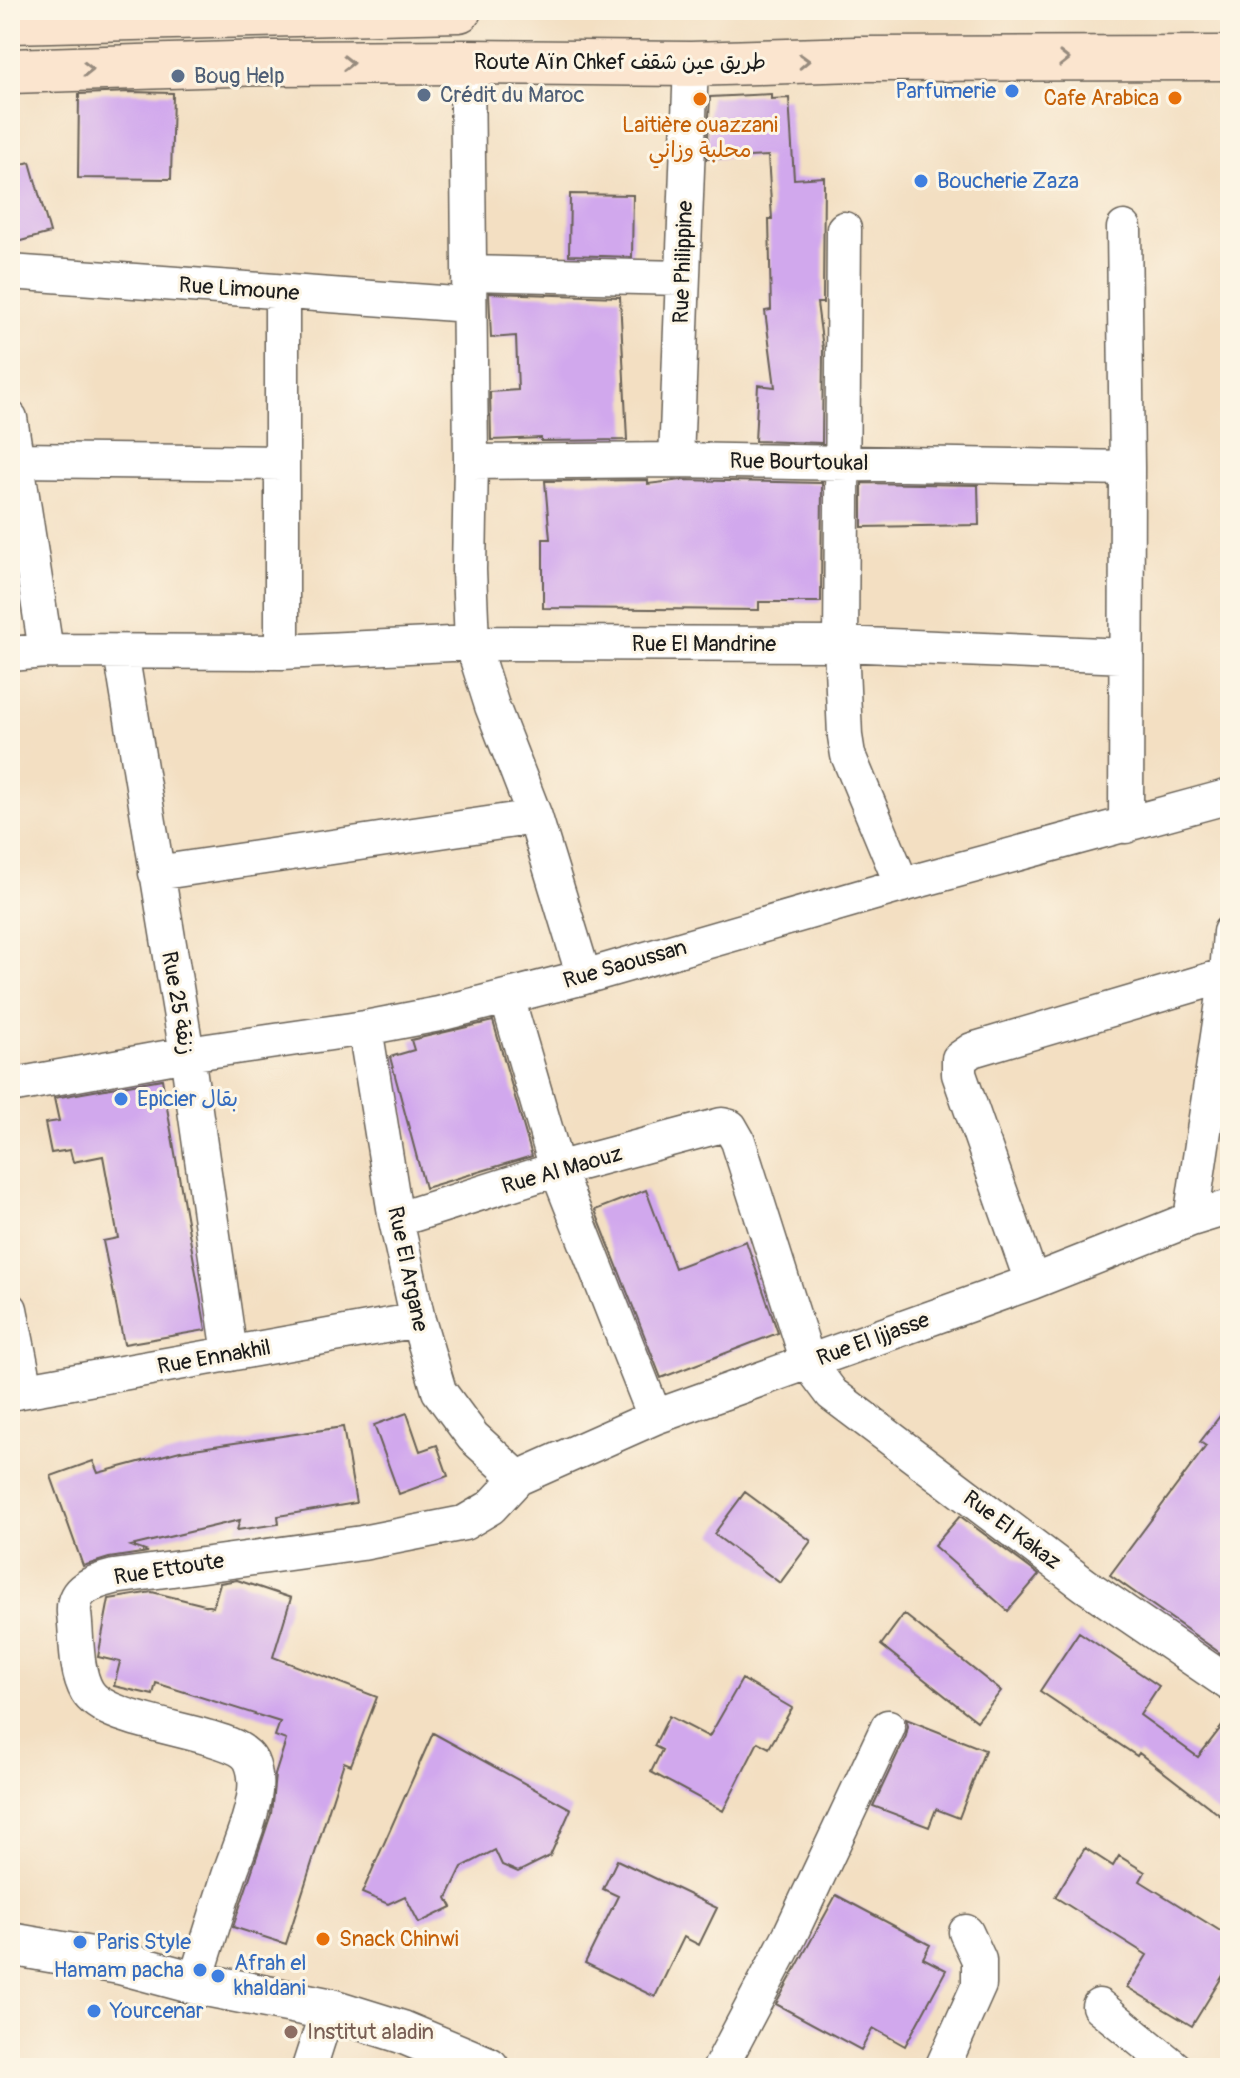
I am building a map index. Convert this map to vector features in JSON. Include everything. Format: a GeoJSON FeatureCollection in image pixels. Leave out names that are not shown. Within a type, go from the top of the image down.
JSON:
{"type":"FeatureCollection","features":[{"type":"Feature","properties":{"kind":"main road"},"geometry":{"type":"LineString","coordinates":[[10,21],[67,14],[459,10]]}},
{"type":"Feature","properties":{"kind":"main road","name":"Route Aïn Chkef طريق عين شقف"},"geometry":{"type":"LineString","coordinates":[[10,71],[266,63],[691,64],[857,59],[1230,58]]}},
{"type":"Feature","properties":{"kind":"street"},"geometry":{"type":"LineString","coordinates":[[467,62],[472,643],[492,706],[535,817],[584,977]]}},
{"type":"Feature","properties":{"kind":"street","name":"Rue Philippine"},"geometry":{"type":"LineString","coordinates":[[676,460],[691,64]]}},
{"type":"Feature","properties":{"kind":"street"},"geometry":{"type":"LineString","coordinates":[[1124,228],[1126,826]]}},
{"type":"Feature","properties":{"kind":"street"},"geometry":{"type":"LineString","coordinates":[[844,229],[841,644],[845,736],[848,755],[902,885]]}},
{"type":"Feature","properties":{"kind":"street","name":"Rue Limoune"},"geometry":{"type":"LineString","coordinates":[[10,272],[282,293],[470,289],[682,278]]}},
{"type":"Feature","properties":{"kind":"street"},"geometry":{"type":"LineString","coordinates":[[282,293],[282,652]]}},
{"type":"Feature","properties":{"kind":"street"},"geometry":{"type":"LineString","coordinates":[[10,418],[46,651]]}},
{"type":"Feature","properties":{"kind":"street"},"geometry":{"type":"LineString","coordinates":[[16,460],[282,463]]}},
{"type":"Feature","properties":{"kind":"street","name":"Rue Bourtoukal"},"geometry":{"type":"LineString","coordinates":[[471,462],[676,460],[1127,468]]}},
{"type":"Feature","properties":{"kind":"street","name":"Rue El Mandrine"},"geometry":{"type":"LineString","coordinates":[[10,654],[46,651],[282,652],[472,643],[841,644],[1126,656]]}},
{"type":"Feature","properties":{"kind":"street","name":"Rue 25 زنقة"},"geometry":{"type":"LineString","coordinates":[[121,652],[187,1054],[230,1354]]}},
{"type":"Feature","properties":{"kind":"street","name":"Rue Saoussan"},"geometry":{"type":"LineString","coordinates":[[10,1086],[187,1054],[365,1028],[507,997],[1230,796]]}},
{"type":"Feature","properties":{"kind":"street"},"geometry":{"type":"LineString","coordinates":[[156,873],[535,817]]}},
{"type":"Feature","properties":{"kind":"street"},"geometry":{"type":"LineString","coordinates":[[1191,1219],[1227,975],[1230,932]]}},
{"type":"Feature","properties":{"kind":"street"},"geometry":{"type":"LineString","coordinates":[[1032,1282],[959,1074],[959,1059],[972,1050],[1227,975]]}},
{"type":"Feature","properties":{"kind":"street"},"geometry":{"type":"LineString","coordinates":[[507,997],[557,1169],[655,1417]]}},
{"type":"Feature","properties":{"kind":"street","name":"Rue El Argane"},"geometry":{"type":"LineString","coordinates":[[365,1028],[396,1220],[418,1320],[439,1391],[473,1437],[518,1478]]}},
{"type":"Feature","properties":{"kind":"street","name":"Rue Al Maouz"},"geometry":{"type":"LineString","coordinates":[[396,1220],[557,1169],[722,1125],[730,1127]]}},
{"type":"Feature","properties":{"kind":"street","name":"Rue El Kakaz"},"geometry":{"type":"LineString","coordinates":[[730,1127],[738,1141],[808,1362],[832,1394],[1085,1585],[1230,1684]]}},
{"type":"Feature","properties":{"kind":"street","name":"Rue El Ijjasse"},"geometry":{"type":"LineString","coordinates":[[518,1478],[655,1417],[1032,1282],[1191,1219],[1230,1207]]}},
{"type":"Feature","properties":{"kind":"street"},"geometry":{"type":"LineString","coordinates":[[10,1309],[18,1391]]}},
{"type":"Feature","properties":{"kind":"street","name":"Rue Ennakhil"},"geometry":{"type":"LineString","coordinates":[[18,1391],[418,1320]]}},
{"type":"Feature","properties":{"kind":"street","name":"Rue Ettoute"},"geometry":{"type":"LineString","coordinates":[[195,1983],[246,1826],[256,1776],[246,1752],[233,1744],[156,1724],[95,1701],[82,1678],[74,1607],[77,1595],[96,1582],[114,1577],[362,1543],[464,1523],[491,1507],[518,1478]]}},
{"type":"Feature","properties":{"kind":"street"},"geometry":{"type":"LineString","coordinates":[[720,2068],[790,1935],[888,1727]]}},
{"type":"Feature","properties":{"kind":"street"},"geometry":{"type":"LineString","coordinates":[[942,2068],[979,1985],[979,1960],[966,1932]]}},
{"type":"Feature","properties":{"kind":"street"},"geometry":{"type":"LineString","coordinates":[[10,1944],[120,1963],[195,1983],[328,2009],[402,2032],[488,2068]]}},
{"type":"Feature","properties":{"kind":"street"},"geometry":{"type":"LineString","coordinates":[[1099,2006],[1175,2068]]}},
{"type":"Feature","properties":{"kind":"street"},"geometry":{"type":"LineString","coordinates":[[309,2068],[328,2009]]}},
{"type":"Feature","properties":{"kind":"building"},"geometry":{"type":"Polygon","coordinates":[[[173,93],[171,179],[78,178],[79,94],[173,93]]]}},
{"type":"Feature","properties":{"kind":"building"},"geometry":{"type":"Polygon","coordinates":[[[771,94],[771,99],[789,98],[794,179],[824,177],[823,303],[817,303],[823,348],[822,443],[755,441],[758,385],[775,387],[765,311],[771,310],[769,219],[772,219],[768,156],[707,159],[710,97],[771,94]]]}},
{"type":"Feature","properties":{"kind":"building"},"geometry":{"type":"Polygon","coordinates":[[[30,162],[50,233],[17,242],[10,216],[10,167],[30,162]]]}},
{"type":"Feature","properties":{"kind":"building"},"geometry":{"type":"Polygon","coordinates":[[[570,194],[633,195],[632,257],[569,255],[570,194]]]}},
{"type":"Feature","properties":{"kind":"building"},"geometry":{"type":"Polygon","coordinates":[[[489,293],[620,297],[627,440],[491,440],[490,392],[518,390],[516,336],[491,338],[489,293]]]}},
{"type":"Feature","properties":{"kind":"building"},"geometry":{"type":"Polygon","coordinates":[[[648,480],[648,484],[682,480],[822,483],[821,602],[759,602],[759,610],[543,608],[543,539],[550,539],[545,481],[648,480]]]}},
{"type":"Feature","properties":{"kind":"building"},"geometry":{"type":"Polygon","coordinates":[[[862,483],[978,485],[979,525],[862,527],[862,483]]]}},
{"type":"Feature","properties":{"kind":"building"},"geometry":{"type":"Polygon","coordinates":[[[493,1021],[532,1156],[425,1188],[390,1057],[414,1050],[411,1040],[493,1021]]]}},
{"type":"Feature","properties":{"kind":"building"},"geometry":{"type":"Polygon","coordinates":[[[162,1079],[206,1330],[124,1344],[103,1241],[118,1238],[103,1156],[73,1162],[70,1150],[51,1153],[45,1123],[59,1121],[54,1098],[162,1079]]]}},
{"type":"Feature","properties":{"kind":"building"},"geometry":{"type":"Polygon","coordinates":[[[646,1190],[675,1268],[746,1241],[778,1333],[661,1378],[595,1210],[646,1190]]]}},
{"type":"Feature","properties":{"kind":"building"},"geometry":{"type":"Polygon","coordinates":[[[1230,1403],[1230,1660],[1110,1575],[1206,1446],[1200,1442],[1230,1403]]]}},
{"type":"Feature","properties":{"kind":"building"},"geometry":{"type":"Polygon","coordinates":[[[407,1413],[420,1451],[437,1445],[448,1476],[399,1494],[374,1425],[407,1413]]]}},
{"type":"Feature","properties":{"kind":"building"},"geometry":{"type":"Polygon","coordinates":[[[343,1427],[356,1503],[278,1516],[279,1524],[237,1530],[240,1520],[131,1546],[148,1552],[83,1566],[51,1476],[93,1461],[98,1473],[180,1451],[343,1427]]]}},
{"type":"Feature","properties":{"kind":"building"},"geometry":{"type":"Polygon","coordinates":[[[745,1492],[811,1541],[780,1583],[714,1534],[745,1492]]]}},
{"type":"Feature","properties":{"kind":"building"},"geometry":{"type":"Polygon","coordinates":[[[960,1516],[1039,1575],[1008,1611],[934,1546],[960,1516]]]}},
{"type":"Feature","properties":{"kind":"building"},"geometry":{"type":"Polygon","coordinates":[[[237,1580],[291,1598],[273,1657],[377,1697],[351,1765],[344,1762],[286,1944],[233,1927],[271,1814],[275,1775],[286,1740],[275,1736],[280,1722],[156,1683],[153,1695],[114,1686],[120,1662],[98,1657],[109,1599],[152,1592],[213,1607],[220,1583],[237,1580]]]}},
{"type":"Feature","properties":{"kind":"building"},"geometry":{"type":"Polygon","coordinates":[[[904,1614],[1001,1691],[977,1721],[881,1645],[904,1614]]]}},
{"type":"Feature","properties":{"kind":"building"},"geometry":{"type":"Polygon","coordinates":[[[1079,1632],[1159,1686],[1140,1715],[1198,1757],[1230,1716],[1230,1823],[1139,1753],[1137,1756],[1040,1691],[1079,1632]]]}},
{"type":"Feature","properties":{"kind":"building"},"geometry":{"type":"Polygon","coordinates":[[[742,1679],[792,1708],[769,1748],[758,1742],[723,1811],[651,1772],[662,1750],[654,1746],[669,1716],[709,1737],[742,1679]]]}},
{"type":"Feature","properties":{"kind":"building"},"geometry":{"type":"Polygon","coordinates":[[[906,1719],[985,1750],[959,1818],[936,1809],[929,1827],[873,1806],[906,1736],[906,1719]]]}},
{"type":"Feature","properties":{"kind":"building"},"geometry":{"type":"Polygon","coordinates":[[[433,1733],[571,1809],[550,1856],[518,1872],[502,1865],[495,1850],[462,1867],[447,1898],[452,1907],[419,1923],[405,1896],[388,1904],[362,1893],[433,1733]]]}},
{"type":"Feature","properties":{"kind":"building"},"geometry":{"type":"Polygon","coordinates":[[[1085,1848],[1113,1866],[1119,1856],[1145,1872],[1140,1881],[1230,1937],[1230,1964],[1192,2026],[1127,1987],[1147,1955],[1055,1897],[1085,1848]]]}},
{"type":"Feature","properties":{"kind":"building"},"geometry":{"type":"Polygon","coordinates":[[[617,1860],[717,1908],[699,1945],[684,1937],[655,1997],[585,1963],[618,1896],[603,1889],[617,1860]]]}},
{"type":"Feature","properties":{"kind":"building"},"geometry":{"type":"Polygon","coordinates":[[[836,1895],[930,1945],[923,1958],[946,1970],[905,2046],[873,2028],[861,2050],[776,2004],[836,1895]]]}},
{"type":"Feature","properties":{"kind":"place","name":"Boug Help"},"geometry":{"type":"Point","coordinates":[178,76]}},
{"type":"Feature","properties":{"kind":"place","name":"Parfumerie"},"geometry":{"type":"Point","coordinates":[1012,91]}},
{"type":"Feature","properties":{"kind":"place","name":"Crédit du Maroc"},"geometry":{"type":"Point","coordinates":[424,95]}},
{"type":"Feature","properties":{"kind":"place","name":"Cafe Arabica"},"geometry":{"type":"Point","coordinates":[1175,98]}},
{"type":"Feature","properties":{"kind":"place","name":"Laitière ouazzani محلبة وزاني"},"geometry":{"type":"Point","coordinates":[700,99]}},
{"type":"Feature","properties":{"kind":"place","name":"Boucherie Zaza"},"geometry":{"type":"Point","coordinates":[921,181]}},
{"type":"Feature","properties":{"kind":"place","name":"Epicier بقال"},"geometry":{"type":"Point","coordinates":[121,1099]}},
{"type":"Feature","properties":{"kind":"place","name":"Snack Chinwi"},"geometry":{"type":"Point","coordinates":[323,1939]}},
{"type":"Feature","properties":{"kind":"place","name":"Paris Style"},"geometry":{"type":"Point","coordinates":[80,1942]}},
{"type":"Feature","properties":{"kind":"place","name":"Hamam pacha"},"geometry":{"type":"Point","coordinates":[200,1970]}},
{"type":"Feature","properties":{"kind":"place","name":"Afrah el khaldani"},"geometry":{"type":"Point","coordinates":[218,1976]}},
{"type":"Feature","properties":{"kind":"place","name":"Yourcenar"},"geometry":{"type":"Point","coordinates":[94,2011]}},
{"type":"Feature","properties":{"kind":"place","name":"Institut aladin"},"geometry":{"type":"Point","coordinates":[291,2032]}}]}
